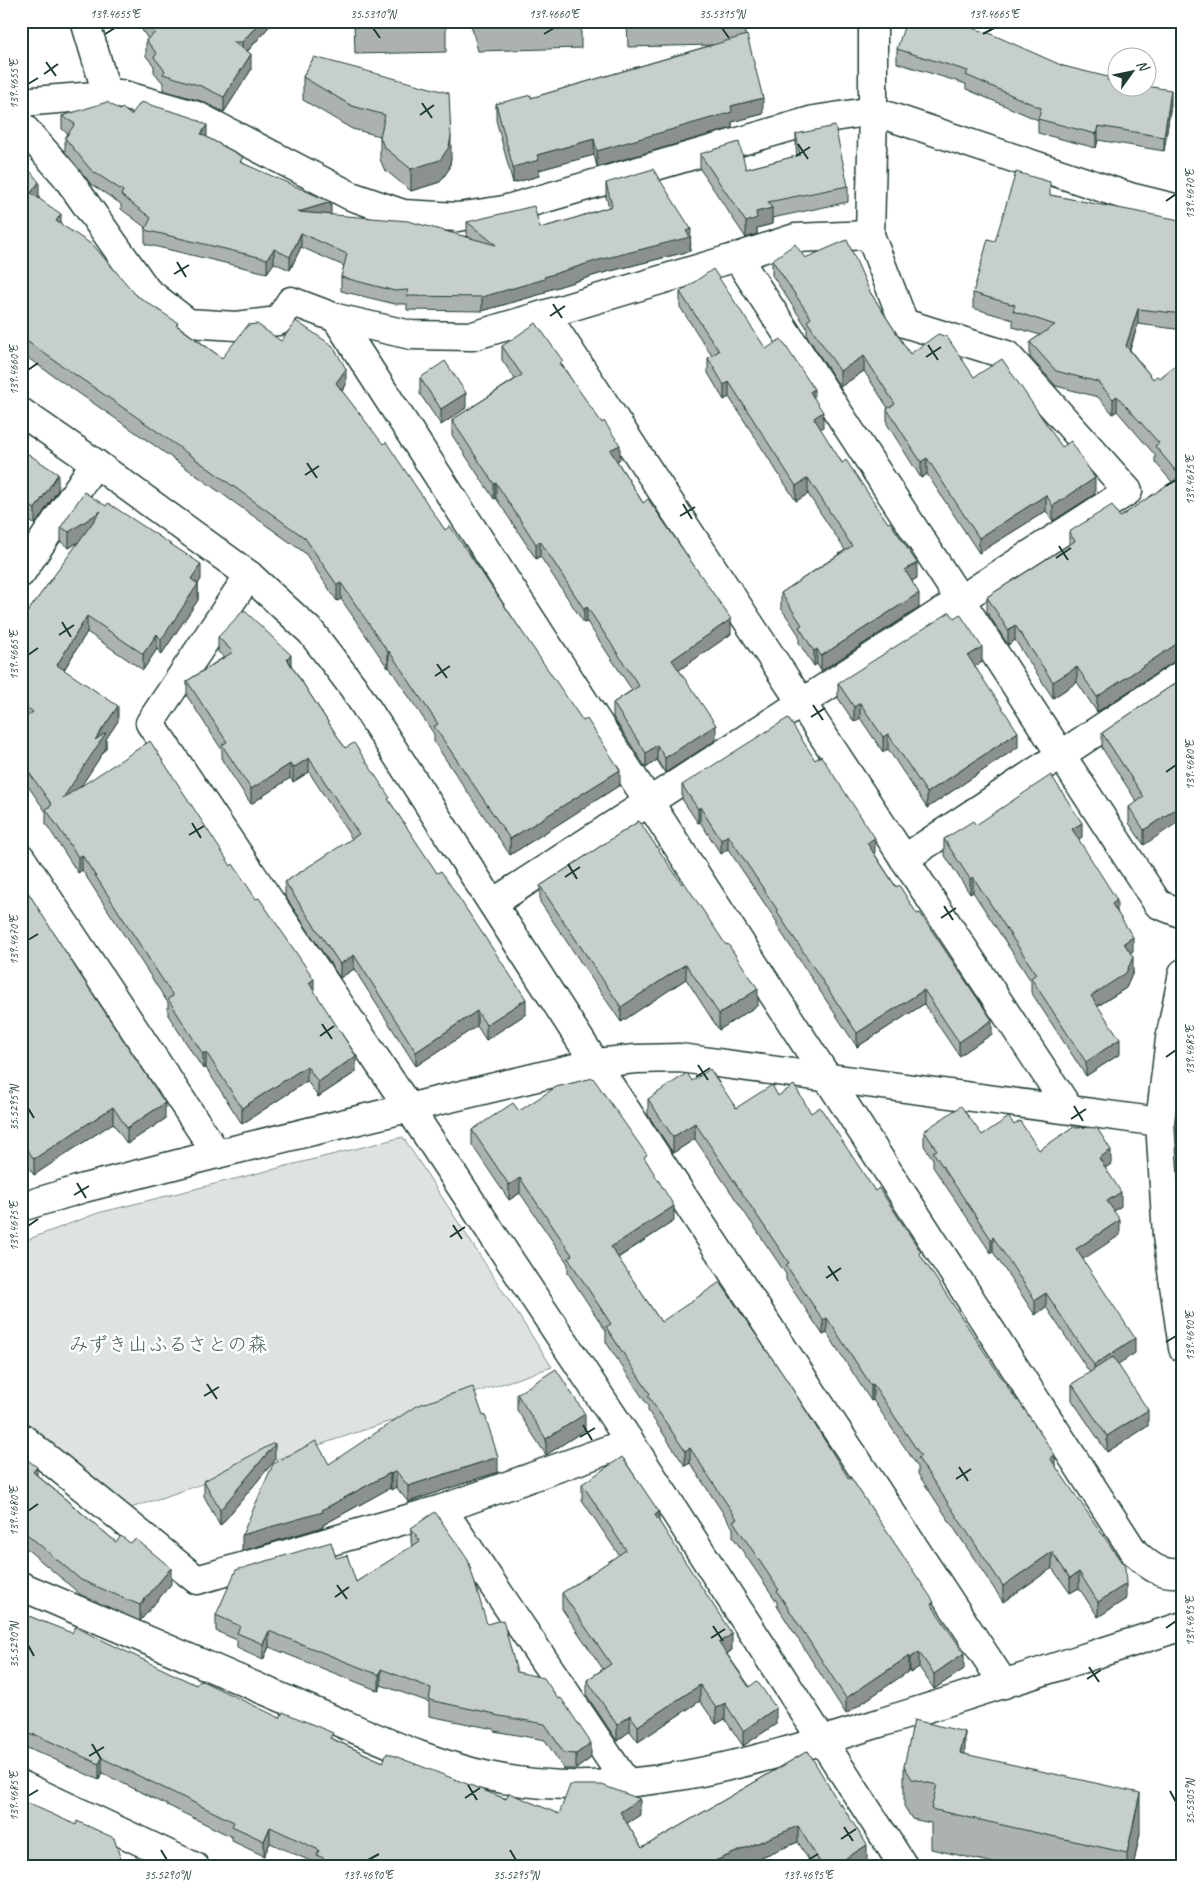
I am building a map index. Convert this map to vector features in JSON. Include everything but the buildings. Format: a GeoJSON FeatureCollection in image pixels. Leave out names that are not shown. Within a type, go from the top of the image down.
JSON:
{"type":"FeatureCollection","features":[{"type":"Feature","properties":{"kind":"street"},"geometry":{"type":"LineString","coordinates":[[85,21],[106,94]]}},
{"type":"Feature","properties":{"kind":"street"},"geometry":{"type":"LineString","coordinates":[[493,902],[1128,491],[1006,355],[904,323],[870,235],[873,21]]}},
{"type":"Feature","properties":{"kind":"street"},"geometry":{"type":"LineString","coordinates":[[21,102],[120,94],[197,116],[351,196],[403,214],[458,217],[504,210],[814,120],[873,112],[1130,197],[1183,210]]}},
{"type":"Feature","properties":{"kind":"street"},"geometry":{"type":"LineString","coordinates":[[21,125],[66,176],[147,291],[188,323],[236,326],[278,320],[291,301],[336,318],[411,335],[473,336],[795,238],[870,235]]}},
{"type":"Feature","properties":{"kind":"street"},"geometry":{"type":"LineString","coordinates":[[737,257],[1158,904],[1183,914]]}},
{"type":"Feature","properties":{"kind":"street"},"geometry":{"type":"LineString","coordinates":[[546,315],[1069,1109]]}},
{"type":"Feature","properties":{"kind":"street"},"geometry":{"type":"LineString","coordinates":[[336,318],[1134,1552],[1151,1568],[1172,1574],[1183,1573]]}},
{"type":"Feature","properties":{"kind":"street"},"geometry":{"type":"LineString","coordinates":[[21,412],[95,463],[249,575],[312,632],[353,687],[595,1063],[1004,1684]]}},
{"type":"Feature","properties":{"kind":"street"},"geometry":{"type":"LineString","coordinates":[[21,573],[95,463]]}},
{"type":"Feature","properties":{"kind":"street"},"geometry":{"type":"LineString","coordinates":[[249,575],[150,723],[630,1442],[904,1867]]}},
{"type":"Feature","properties":{"kind":"street"},"geometry":{"type":"LineString","coordinates":[[904,859],[1183,674]]}},
{"type":"Feature","properties":{"kind":"street"},"geometry":{"type":"LineString","coordinates":[[21,858],[217,1154]]}},
{"type":"Feature","properties":{"kind":"street"},"geometry":{"type":"LineString","coordinates":[[1183,973],[1170,1039],[1160,1122],[1168,1236],[1183,1348]]}},
{"type":"Feature","properties":{"kind":"street"},"geometry":{"type":"LineString","coordinates":[[23,1203],[595,1063],[636,1059],[680,1058],[1160,1122]]}},
{"type":"Feature","properties":{"kind":"street"},"geometry":{"type":"LineString","coordinates":[[21,1437],[197,1580],[442,1510],[630,1442]]}},
{"type":"Feature","properties":{"kind":"street"},"geometry":{"type":"LineString","coordinates":[[442,1510],[627,1784]]}},
{"type":"Feature","properties":{"kind":"street"},"geometry":{"type":"LineString","coordinates":[[21,1586],[188,1659],[428,1758],[487,1776],[546,1784],[627,1784],[679,1777],[728,1767],[823,1741],[1183,1626]]}},
{"type":"Feature","properties":{"kind":"street"},"geometry":{"type":"LineString","coordinates":[[21,1785],[150,1857],[195,1867]]}},
{"type":"Feature","properties":{"kind":"green space","name":"みずき山ふるさとの森"},"geometry":{"type":"Polygon","coordinates":[[[403,1137],[552,1367],[131,1508],[21,1420],[21,1242],[98,1213],[403,1137]]]}}]}
